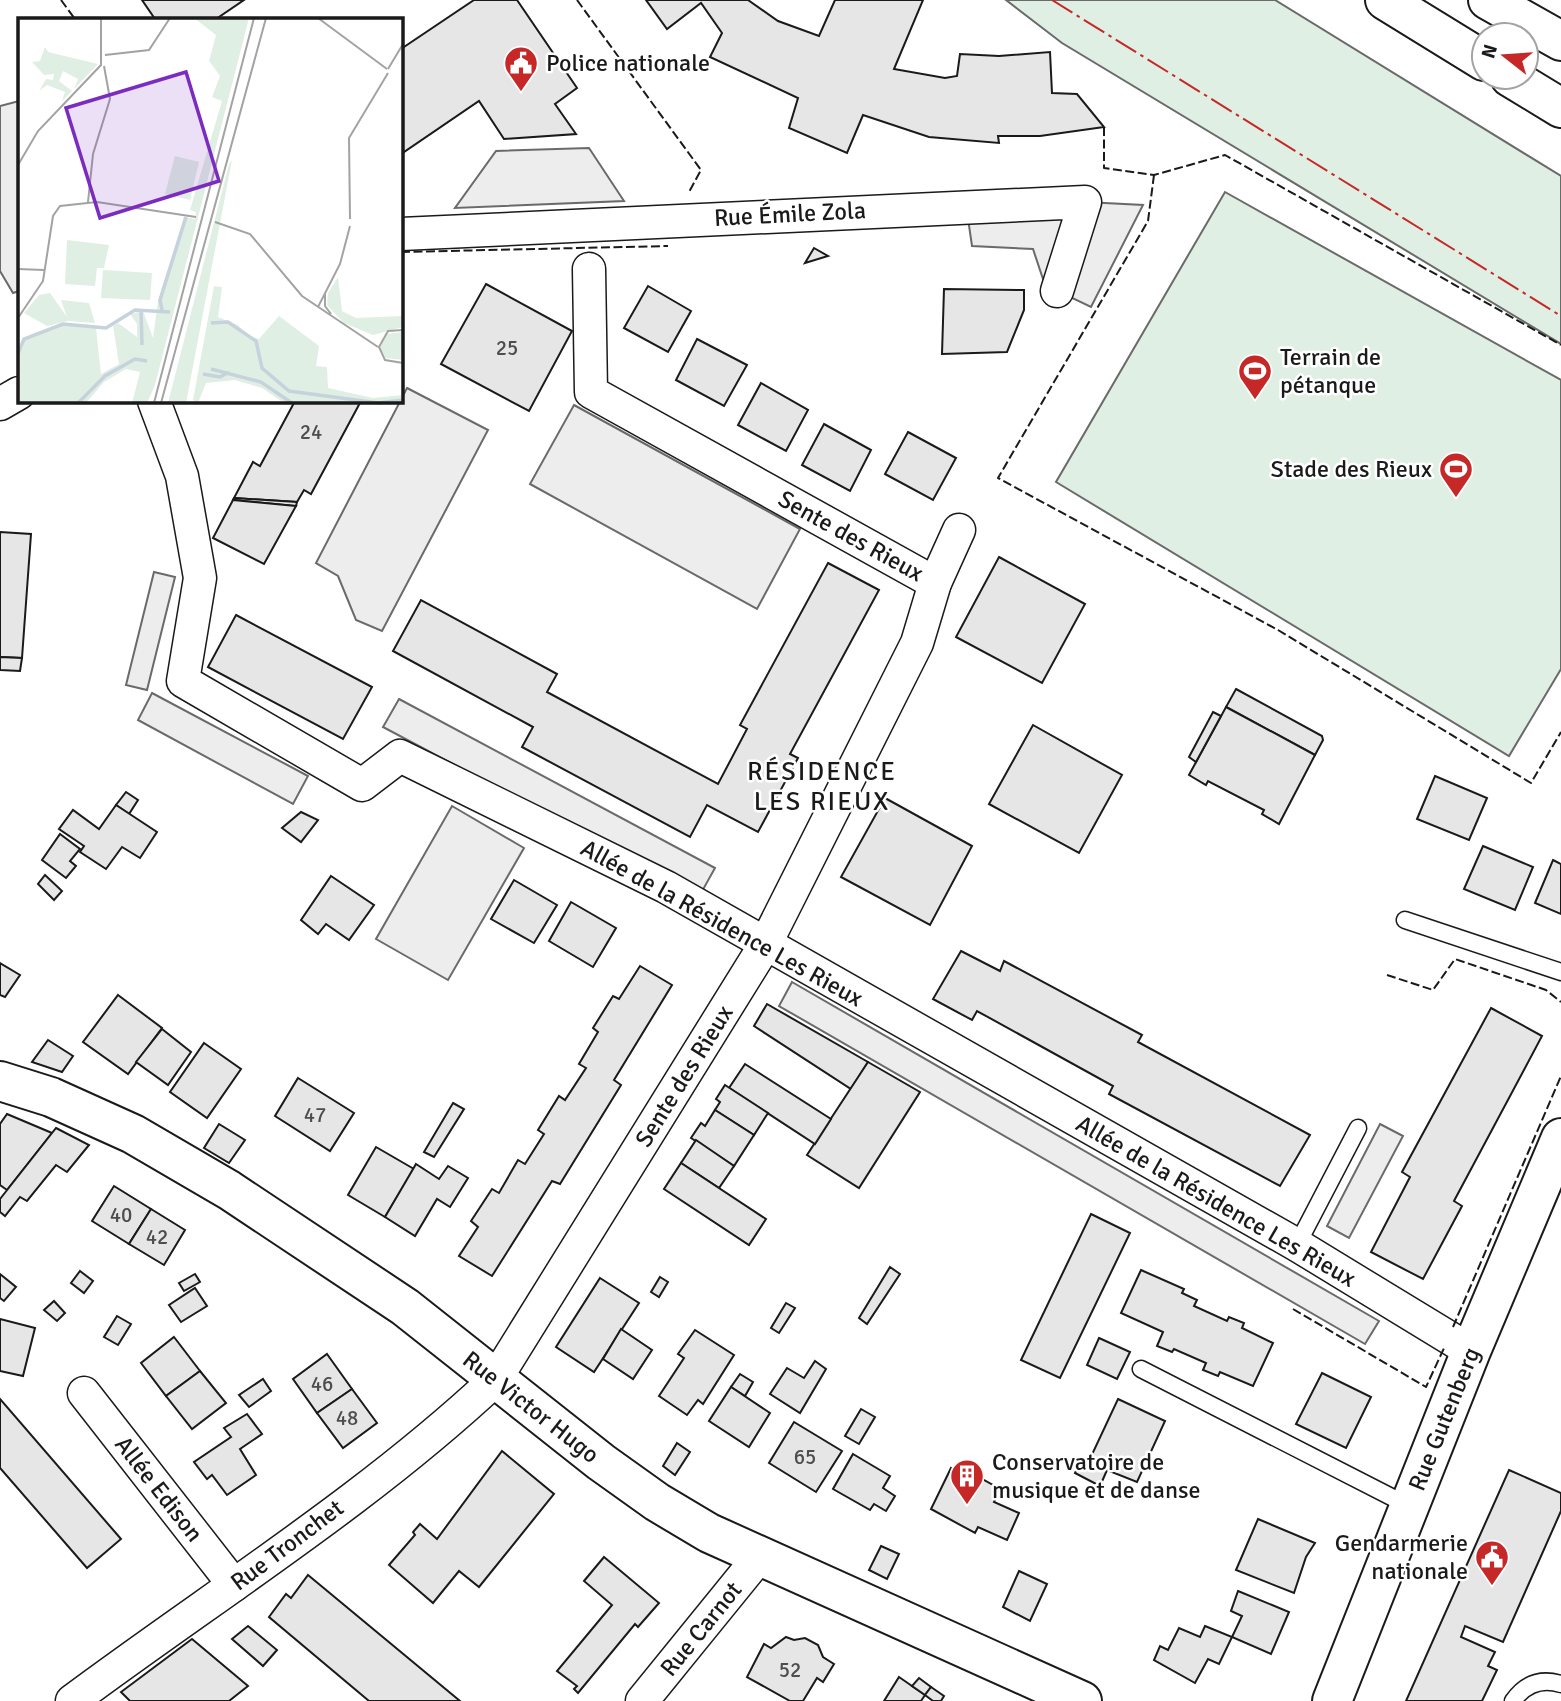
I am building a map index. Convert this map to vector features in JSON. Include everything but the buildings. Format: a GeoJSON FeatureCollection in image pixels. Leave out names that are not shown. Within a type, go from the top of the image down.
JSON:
{"type":"FeatureCollection","features":[{"type":"Feature","properties":{"kind":"main road"},"geometry":{"type":"LineString","coordinates":[[1385,0],[1470,52]]}},
{"type":"Feature","properties":{"kind":"main road"},"geometry":{"type":"LineString","coordinates":[[1488,0],[1561,41]]}},
{"type":"Feature","properties":{"kind":"main road"},"geometry":{"type":"LineString","coordinates":[[1533,91],[1561,108]]}},
{"type":"Feature","properties":{"kind":"main road","name":"Rue Victor Hugo"},"geometry":{"type":"LineString","coordinates":[[0,1081],[51,1097],[134,1134],[229,1190],[405,1307],[495,1380],[657,1502],[709,1533],[1082,1701]]}},
{"type":"Feature","properties":{"kind":"main road","name":"Rue Gutenberg"},"geometry":{"type":"LineString","coordinates":[[1332,1701],[1471,1352],[1561,1138]]}},
{"type":"Feature","properties":{"kind":"street","name":"Rue Émile Zola"},"geometry":{"type":"LineString","coordinates":[[402,234],[1085,202],[1057,291]]}},
{"type":"Feature","properties":{"kind":"street","name":"Sente des Rieux"},"geometry":{"type":"LineString","coordinates":[[495,1380],[765,945],[917,643],[935,583],[591,392],[589,269]]}},
{"type":"Feature","properties":{"kind":"street"},"geometry":{"type":"LineString","coordinates":[[0,404],[18,394]]}},
{"type":"Feature","properties":{"kind":"street","name":"Allée de la Résidence Les Rieux"},"geometry":{"type":"LineString","coordinates":[[155,402],[182,476],[200,578],[183,681],[362,785],[400,756],[666,887],[1297,1245],[1471,1352]]}},
{"type":"Feature","properties":{"kind":"street"},"geometry":{"type":"LineString","coordinates":[[935,583],[959,530]]}},
{"type":"Feature","properties":{"kind":"street","name":"Rue Tronchet"},"geometry":{"type":"LineString","coordinates":[[72,1701],[234,1585],[449,1423],[495,1380]]}},
{"type":"Feature","properties":{"kind":"street","name":"Allée Edison"},"geometry":{"type":"LineString","coordinates":[[84,1392],[234,1585]]}},
{"type":"Feature","properties":{"kind":"street","name":"Rue Carnot"},"geometry":{"type":"LineString","coordinates":[[642,1701],[759,1557]]}},
{"type":"Feature","properties":{"kind":"lane"},"geometry":{"type":"LineString","coordinates":[[1405,920],[1561,972]]}},
{"type":"Feature","properties":{"kind":"lane"},"geometry":{"type":"LineString","coordinates":[[1297,1245],[1359,1128]]}},
{"type":"Feature","properties":{"kind":"lane"},"geometry":{"type":"LineString","coordinates":[[1142,1368],[1409,1506]]}},
{"type":"Feature","properties":{"kind":"lane"},"geometry":{"type":"LineString","coordinates":[[1513,1701],[1529,1684],[1551,1681],[1561,1684]]}},
{"type":"Feature","properties":{"kind":"green space"},"geometry":{"type":"Polygon","coordinates":[[[1006,0],[1275,0],[1561,176],[1561,344],[1062,43],[1006,0]]]}},
{"type":"Feature","properties":{"kind":"green space"},"geometry":{"type":"Polygon","coordinates":[[[1225,192],[1561,380],[1561,669],[1509,756],[1056,482],[1225,192]]]}},
{"type":"Feature","properties":{"kind":"shaded area"},"geometry":{"type":"Polygon","coordinates":[[[18,101],[18,291],[13,293],[0,271],[0,106],[18,101]]]}},
{"type":"Feature","properties":{"kind":"shaded area"},"geometry":{"type":"Polygon","coordinates":[[[589,148],[624,201],[455,208],[496,151],[589,148]]]}},
{"type":"Feature","properties":{"kind":"shaded area"},"geometry":{"type":"Polygon","coordinates":[[[1085,202],[1143,205],[1091,307],[1045,285],[1033,249],[972,246],[966,205],[1085,202]]]}},
{"type":"Feature","properties":{"kind":"shaded area"},"geometry":{"type":"Polygon","coordinates":[[[407,388],[488,430],[382,631],[356,620],[338,576],[316,563],[407,388]]]}},
{"type":"Feature","properties":{"kind":"shaded area"},"geometry":{"type":"Polygon","coordinates":[[[574,405],[800,529],[757,609],[530,484],[574,405]]]}},
{"type":"Feature","properties":{"kind":"shaded area"},"geometry":{"type":"Polygon","coordinates":[[[154,572],[175,577],[147,690],[126,685],[154,572]]]}},
{"type":"Feature","properties":{"kind":"shaded area"},"geometry":{"type":"Polygon","coordinates":[[[152,693],[308,776],[293,804],[138,720],[152,693]]]}},
{"type":"Feature","properties":{"kind":"shaded area"},"geometry":{"type":"Polygon","coordinates":[[[399,699],[715,868],[700,895],[383,727],[399,699]]]}},
{"type":"Feature","properties":{"kind":"shaded area"},"geometry":{"type":"Polygon","coordinates":[[[452,806],[524,848],[448,980],[376,939],[452,806]]]}},
{"type":"Feature","properties":{"kind":"shaded area"},"geometry":{"type":"Polygon","coordinates":[[[792,982],[1379,1321],[1365,1344],[779,1006],[792,982]]]}},
{"type":"Feature","properties":{"kind":"shaded area"},"geometry":{"type":"Polygon","coordinates":[[[1380,1124],[1403,1136],[1349,1238],[1327,1226],[1380,1124]]]}},
{"type":"Feature","properties":{"kind":"fence"},"geometry":{"type":"LineString","coordinates":[[61,0],[74,18]]}},
{"type":"Feature","properties":{"kind":"fence"},"geometry":{"type":"LineString","coordinates":[[577,0],[701,170],[689,192]]}},
{"type":"Feature","properties":{"kind":"fence"},"geometry":{"type":"LineString","coordinates":[[1104,127],[1104,168],[1154,175],[1225,155],[1561,345]]}},
{"type":"Feature","properties":{"kind":"fence"},"geometry":{"type":"LineString","coordinates":[[1154,175],[1148,221],[998,478],[1278,630],[1531,783],[1561,732]]}},
{"type":"Feature","properties":{"kind":"fence"},"geometry":{"type":"LineString","coordinates":[[402,252],[668,246]]}},
{"type":"Feature","properties":{"kind":"fence"},"geometry":{"type":"LineString","coordinates":[[1387,975],[1433,990],[1455,959],[1546,990],[1561,1002]]}},
{"type":"Feature","properties":{"kind":"fence"},"geometry":{"type":"LineString","coordinates":[[1453,1327],[1561,1076]]}},
{"type":"Feature","properties":{"kind":"fence"},"geometry":{"type":"LineString","coordinates":[[1293,1309],[1426,1387],[1445,1346]]}},
{"type":"Feature","properties":{"kind":"power"},"geometry":{"type":"LineString","coordinates":[[1052,0],[1561,316]]}},
{"type":"Feature","properties":{"kind":"place","name":"Police nationale"},"geometry":{"type":"Point","coordinates":[521,93]}},
{"type":"Feature","properties":{"kind":"place","name":"Terrain de pétanque"},"geometry":{"type":"Point","coordinates":[1255,401]}},
{"type":"Feature","properties":{"kind":"place","name":"Stade des Rieux"},"geometry":{"type":"Point","coordinates":[1456,499]}},
{"type":"Feature","properties":{"kind":"place","name":"Conservatoire de musique et de danse"},"geometry":{"type":"Point","coordinates":[967,1506]}},
{"type":"Feature","properties":{"kind":"place","name":"Gendarmerie nationale"},"geometry":{"type":"Point","coordinates":[1492,1587]}},
{"type":"Feature","properties":{"kind":"district","name":"RÉSIDENCE LES RIEUX"},"geometry":{"type":"Point","coordinates":[822,787]}}]}
